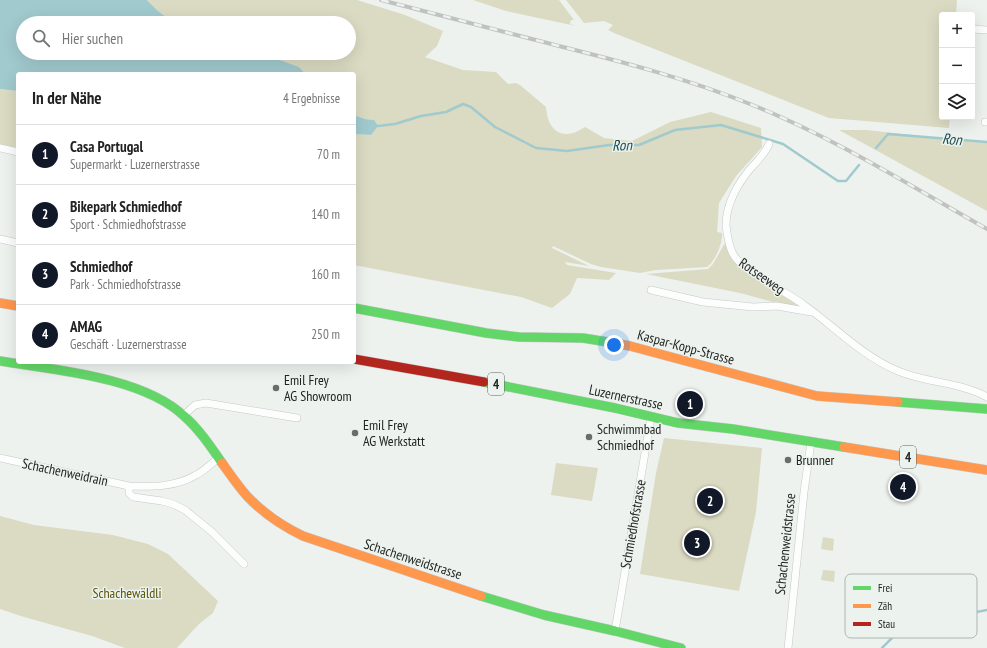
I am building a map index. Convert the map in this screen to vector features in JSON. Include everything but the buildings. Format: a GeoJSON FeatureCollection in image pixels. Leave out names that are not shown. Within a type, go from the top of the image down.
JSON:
{"type":"FeatureCollection","features":[{"type":"Feature","properties":{"kind":"street"},"geometry":{"type":"LineString","coordinates":[[975,29],[987,30]]}},
{"type":"Feature","properties":{"kind":"street","name":"Rotseeweg"},"geometry":{"type":"LineString","coordinates":[[769,144],[763,155],[742,180],[727,212],[726,225],[734,256],[749,270],[804,304],[878,362],[912,376],[977,392],[987,397]]}},
{"type":"Feature","properties":{"kind":"street"},"geometry":{"type":"LineString","coordinates":[[0,148],[16,152]]}},
{"type":"Feature","properties":{"kind":"street"},"geometry":{"type":"LineString","coordinates":[[0,239],[16,243]]}},
{"type":"Feature","properties":{"kind":"street","name":"Rotseeweg"},"geometry":{"type":"LineString","coordinates":[[651,290],[703,302],[753,307],[777,306],[815,313]]}},
{"type":"Feature","properties":{"kind":"street"},"geometry":{"type":"LineString","coordinates":[[0,303],[16,306]]}},
{"type":"Feature","properties":{"kind":"street","name":"Kaspar-Kopp-Strasse"},"geometry":{"type":"LineString","coordinates":[[356,308],[486,333],[519,337],[583,338],[630,346],[817,396],[987,409]]}},
{"type":"Feature","properties":{"kind":"street","name":"Luzernerstrasse"},"geometry":{"type":"LineString","coordinates":[[356,359],[476,380],[609,407],[678,423],[733,429],[987,470]]}},
{"type":"Feature","properties":{"kind":"street","name":"Schachenweidstrasse"},"geometry":{"type":"LineString","coordinates":[[0,361],[16,364]]}},
{"type":"Feature","properties":{"kind":"street","name":"Schachenweidstrasse"},"geometry":{"type":"LineString","coordinates":[[18,364],[76,374],[132,386],[158,397],[184,415],[201,434],[246,495],[278,523],[296,533],[494,601],[544,615],[681,648]]}},
{"type":"Feature","properties":{"kind":"street"},"geometry":{"type":"LineString","coordinates":[[184,415],[195,405],[206,403],[297,418]]}},
{"type":"Feature","properties":{"kind":"street","name":"Schmiedhofstrasse"},"geometry":{"type":"LineString","coordinates":[[615,631],[651,417]]}},
{"type":"Feature","properties":{"kind":"street","name":"Schachenweidstrasse"},"geometry":{"type":"LineString","coordinates":[[788,648],[804,492],[811,442]]}},
{"type":"Feature","properties":{"kind":"street","name":"Schachenweidrain"},"geometry":{"type":"LineString","coordinates":[[0,458],[129,486],[146,487],[164,486],[183,482],[196,475],[218,458]]}},
{"type":"Feature","properties":{"kind":"street"},"geometry":{"type":"LineString","coordinates":[[129,486],[129,492],[133,497],[173,504],[190,513],[212,532],[244,564]]}},
{"type":"Feature","properties":{"kind":"green space"},"geometry":{"type":"Polygon","coordinates":[[[147,0],[357,0],[405,15],[443,31],[437,46],[425,57],[463,70],[496,72],[508,84],[516,83],[520,85],[546,107],[550,123],[556,131],[561,133],[573,133],[585,127],[604,138],[632,141],[670,122],[711,112],[761,128],[762,147],[736,176],[719,203],[717,232],[722,233],[722,237],[716,256],[707,267],[656,270],[640,273],[591,264],[553,246],[552,248],[589,266],[565,262],[567,265],[616,273],[609,280],[577,278],[570,294],[552,308],[521,297],[356,265],[356,134],[371,135],[374,120],[356,116],[356,72],[304,72],[299,67],[280,60],[356,60],[356,16],[164,16],[147,0]]]}},
{"type":"Feature","properties":{"kind":"green space"},"geometry":{"type":"Polygon","coordinates":[[[473,0],[559,0],[574,20],[571,20],[570,24],[576,26],[506,11],[473,0]]]}},
{"type":"Feature","properties":{"kind":"green space"},"geometry":{"type":"Polygon","coordinates":[[[566,0],[957,0],[956,12],[939,12],[939,120],[950,120],[949,128],[829,118],[614,33],[608,30],[613,25],[604,21],[584,23],[566,0]]]}},
{"type":"Feature","properties":{"kind":"green space"},"geometry":{"type":"Polygon","coordinates":[[[0,89],[16,91],[16,148],[0,144],[0,89]]]}},
{"type":"Feature","properties":{"kind":"green space"},"geometry":{"type":"Polygon","coordinates":[[[839,130],[866,130],[987,143],[987,211],[839,130]]]}},
{"type":"Feature","properties":{"kind":"green space"},"geometry":{"type":"Polygon","coordinates":[[[725,243],[729,254],[739,267],[805,308],[646,274],[708,269],[713,264],[725,243]]]}},
{"type":"Feature","properties":{"kind":"green space"},"geometry":{"type":"Polygon","coordinates":[[[664,438],[762,448],[756,512],[739,591],[640,574],[656,473],[664,438]]]}},
{"type":"Feature","properties":{"kind":"green space"},"geometry":{"type":"Polygon","coordinates":[[[556,463],[598,468],[592,501],[551,495],[556,463]]]}},
{"type":"Feature","properties":{"kind":"green space","name":"Schachewäldli"},"geometry":{"type":"Polygon","coordinates":[[[0,516],[34,525],[113,535],[148,544],[168,554],[218,601],[213,613],[199,624],[177,648],[125,648],[92,636],[0,609],[0,516]]]}},
{"type":"Feature","properties":{"kind":"green space"},"geometry":{"type":"Polygon","coordinates":[[[823,537],[834,539],[833,551],[821,549],[823,537]]]}},
{"type":"Feature","properties":{"kind":"green space"},"geometry":{"type":"Polygon","coordinates":[[[823,570],[835,571],[834,582],[821,580],[823,570]]]}},
{"type":"Feature","properties":{"kind":"water"},"geometry":{"type":"Polygon","coordinates":[[[0,0],[147,0],[164,16],[16,16],[16,60],[280,60],[299,67],[304,72],[16,72],[16,91],[0,89],[0,0]]]}},
{"type":"Feature","properties":{"kind":"water"},"geometry":{"type":"Polygon","coordinates":[[[356,116],[374,120],[378,126],[371,135],[356,134],[356,116]]]}},
{"type":"Feature","properties":{"kind":"waterway","name":"Ron"},"geometry":{"type":"LineString","coordinates":[[378,126],[395,124],[421,116],[446,112],[463,104],[471,107],[495,127],[536,148],[567,151],[609,145],[639,145],[675,130],[721,125],[783,144],[838,181],[846,181],[859,165]]}},
{"type":"Feature","properties":{"kind":"waterway","name":"Ron"},"geometry":{"type":"LineString","coordinates":[[876,148],[888,134],[987,142]]}},
{"type":"Feature","properties":{"kind":"waterway"},"geometry":{"type":"LineString","coordinates":[[977,612],[987,610]]}},
{"type":"Feature","properties":{"kind":"waterway"},"geometry":{"type":"LineString","coordinates":[[882,648],[892,638]]}},
{"type":"Feature","properties":{"kind":"railway"},"geometry":{"type":"LineString","coordinates":[[381,0],[631,65],[727,95],[781,117],[841,146],[987,229]]}},
{"type":"Feature","properties":{"kind":"traffic: fast"},"geometry":{"type":"LineString","coordinates":[[356,308],[486,333],[519,337],[583,338],[614,343]]}},
{"type":"Feature","properties":{"kind":"traffic: fast"},"geometry":{"type":"LineString","coordinates":[[0,361],[16,363]]}},
{"type":"Feature","properties":{"kind":"traffic: fast"},"geometry":{"type":"LineString","coordinates":[[20,364],[97,377],[146,392],[167,403],[184,416],[200,432],[222,463]]}},
{"type":"Feature","properties":{"kind":"traffic: fast"},"geometry":{"type":"LineString","coordinates":[[484,382],[615,408],[678,423],[733,429],[844,447]]}},
{"type":"Feature","properties":{"kind":"traffic: fast"},"geometry":{"type":"LineString","coordinates":[[898,402],[987,409]]}},
{"type":"Feature","properties":{"kind":"traffic: fast"},"geometry":{"type":"LineString","coordinates":[[481,596],[544,615],[681,648]]}},
{"type":"Feature","properties":{"kind":"traffic: slow"},"geometry":{"type":"LineString","coordinates":[[0,303],[16,306]]}},
{"type":"Feature","properties":{"kind":"traffic: slow"},"geometry":{"type":"LineString","coordinates":[[614,343],[817,396],[898,402]]}},
{"type":"Feature","properties":{"kind":"traffic: slow"},"geometry":{"type":"LineString","coordinates":[[844,447],[987,470]]}},
{"type":"Feature","properties":{"kind":"traffic: slow"},"geometry":{"type":"LineString","coordinates":[[222,463],[240,488],[253,502],[273,519],[295,532],[481,596]]}},
{"type":"Feature","properties":{"kind":"traffic: jam"},"geometry":{"type":"LineString","coordinates":[[356,359],[484,382]]}},
{"type":"Feature","properties":{"kind":"place","name":"Emil Frey AG Showroom"},"geometry":{"type":"Point","coordinates":[276,388]}},
{"type":"Feature","properties":{"kind":"place","name":"Casa Portugal"},"geometry":{"type":"Point","coordinates":[690,404]}},
{"type":"Feature","properties":{"kind":"place","name":"Emil Frey AG Werkstatt"},"geometry":{"type":"Point","coordinates":[355,433]}},
{"type":"Feature","properties":{"kind":"place","name":"Schwimmbad Schmiedhof"},"geometry":{"type":"Point","coordinates":[589,437]}},
{"type":"Feature","properties":{"kind":"place","name":"Brunner"},"geometry":{"type":"Point","coordinates":[788,460]}},
{"type":"Feature","properties":{"kind":"place","name":"AMAG"},"geometry":{"type":"Point","coordinates":[903,487]}},
{"type":"Feature","properties":{"kind":"place","name":"Bikepark Schmiedhof"},"geometry":{"type":"Point","coordinates":[710,501]}},
{"type":"Feature","properties":{"kind":"place","name":"Schmiedhof"},"geometry":{"type":"Point","coordinates":[697,543]}}]}
